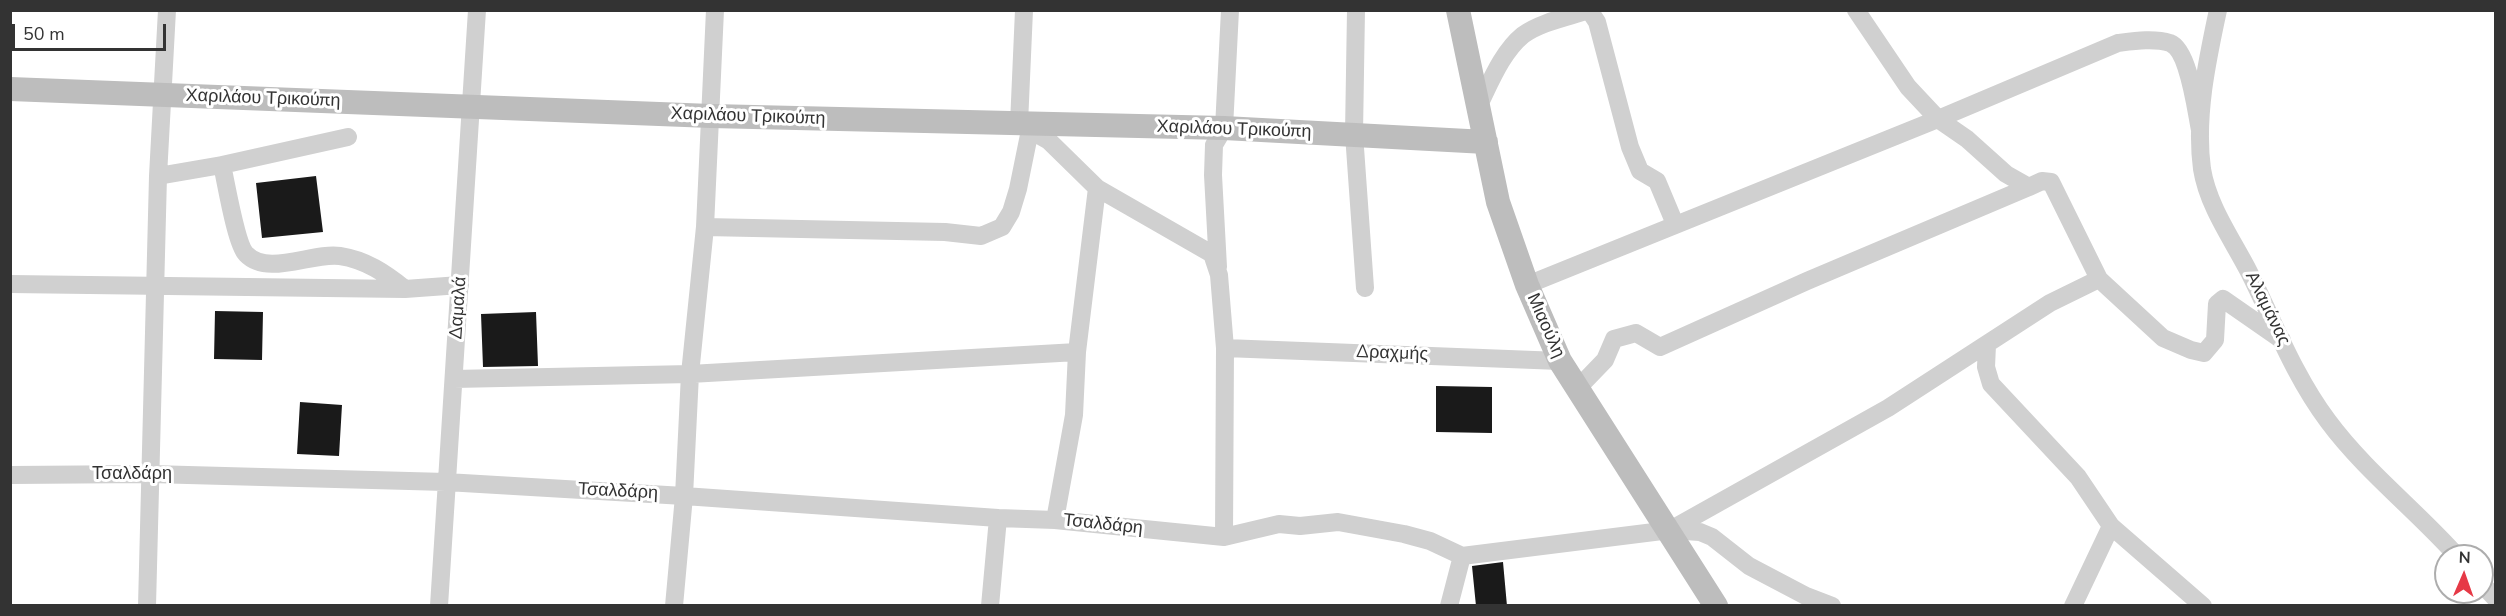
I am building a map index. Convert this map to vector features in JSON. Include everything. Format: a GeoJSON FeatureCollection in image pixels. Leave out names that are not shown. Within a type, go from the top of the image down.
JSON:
{"type":"FeatureCollection","features":[{"type":"Feature","properties":{"kind":"street"},"geometry":{"type":"LineString","coordinates":[[147,606],[158,176],[166,10]]}},
{"type":"Feature","properties":{"kind":"street","name":"Δαμαλά"},"geometry":{"type":"LineString","coordinates":[[439,606],[477,10]]}},
{"type":"Feature","properties":{"kind":"street"},"geometry":{"type":"LineString","coordinates":[[674,606],[684,496],[690,374],[705,227],[715,10]]}},
{"type":"Feature","properties":{"kind":"street"},"geometry":{"type":"LineString","coordinates":[[705,227],[945,232],[981,236],[1002,227],[1011,212],[1025,127],[1024,10]]}},
{"type":"Feature","properties":{"kind":"street"},"geometry":{"type":"LineString","coordinates":[[1224,537],[1225,348],[1213,175],[1214,145],[1224,128],[1230,10]]}},
{"type":"Feature","properties":{"kind":"street"},"geometry":{"type":"LineString","coordinates":[[1356,10],[1354,135],[1365,288]]}},
{"type":"Feature","properties":{"kind":"street","name":"Μιαούλη"},"geometry":{"type":"LineString","coordinates":[[1458,10],[1498,202],[1527,285],[1560,361],[1670,530],[1716,606]]}},
{"type":"Feature","properties":{"kind":"street"},"geometry":{"type":"LineString","coordinates":[[1856,10],[1908,87],[1938,119],[1967,139],[2006,174],[2029,187]]}},
{"type":"Feature","properties":{"kind":"street","name":"Αλαμάνας"},"geometry":{"type":"LineString","coordinates":[[2218,10],[2210,46],[2200,130],[2203,170],[2213,204],[2297,373],[2328,422],[2384,483],[2445,544]]}},
{"type":"Feature","properties":{"kind":"street"},"geometry":{"type":"LineString","coordinates":[[1478,106],[1502,61],[1523,36],[1549,23],[1589,11],[1597,22],[1630,147],[1640,171],[1657,181],[1675,224]]}},
{"type":"Feature","properties":{"kind":"street"},"geometry":{"type":"LineString","coordinates":[[1527,285],[1938,119],[2118,43],[2144,40],[2170,43],[2180,51],[2187,70],[2200,130]]}},
{"type":"Feature","properties":{"kind":"street","name":"Χαριλάου Τρικούπη"},"geometry":{"type":"LineString","coordinates":[[10,89],[1025,127],[1224,128],[1486,142]]}},
{"type":"Feature","properties":{"kind":"street"},"geometry":{"type":"LineString","coordinates":[[1025,127],[1049,141],[1097,188],[1212,254],[1219,275]]}},
{"type":"Feature","properties":{"kind":"street"},"geometry":{"type":"LineString","coordinates":[[158,176],[222,165],[348,137]]}},
{"type":"Feature","properties":{"kind":"street"},"geometry":{"type":"LineString","coordinates":[[222,165],[237,232],[245,254],[260,262],[280,264],[320,255],[357,260],[386,273],[405,289]]}},
{"type":"Feature","properties":{"kind":"street"},"geometry":{"type":"LineString","coordinates":[[1577,389],[1605,360],[1614,339],[1636,333],[1660,347],[1807,281],[2042,181],[2051,182],[2098,279],[2163,339],[2191,351],[2204,353],[2215,340],[2217,304],[2223,299],[2282,340]]}},
{"type":"Feature","properties":{"kind":"street"},"geometry":{"type":"LineString","coordinates":[[1055,520],[1074,415],[1077,352],[1097,188]]}},
{"type":"Feature","properties":{"kind":"street"},"geometry":{"type":"LineString","coordinates":[[1670,530],[1888,408],[2049,303],[2098,279]]}},
{"type":"Feature","properties":{"kind":"street"},"geometry":{"type":"LineString","coordinates":[[10,284],[405,289],[460,285]]}},
{"type":"Feature","properties":{"kind":"street"},"geometry":{"type":"LineString","coordinates":[[1986,345],[1986,367],[1991,384],[2078,477],[2111,526],[2203,606]]}},
{"type":"Feature","properties":{"kind":"street","name":"Δραχμής"},"geometry":{"type":"LineString","coordinates":[[1225,348],[1560,361]]}},
{"type":"Feature","properties":{"kind":"street"},"geometry":{"type":"LineString","coordinates":[[454,379],[690,374],[1077,352]]}},
{"type":"Feature","properties":{"kind":"street","name":"Τσαλδάρη"},"geometry":{"type":"LineString","coordinates":[[10,475],[151,474],[446,482],[1055,520],[1224,537],[1279,524],[1300,526],[1338,522],[1430,541],[1461,556]]}},
{"type":"Feature","properties":{"kind":"street"},"geometry":{"type":"LineString","coordinates":[[990,606],[998,518]]}},
{"type":"Feature","properties":{"kind":"street"},"geometry":{"type":"LineString","coordinates":[[2073,606],[2111,526]]}},
{"type":"Feature","properties":{"kind":"street"},"geometry":{"type":"LineString","coordinates":[[1449,606],[1461,556],[1670,530],[1700,532],[1712,537],[1749,566],[1806,596],[1832,606]]}},
{"type":"Feature","properties":{"kind":"building"},"geometry":{"type":"Polygon","coordinates":[[[316,176],[323,232],[262,238],[256,183],[316,176]]]}},
{"type":"Feature","properties":{"kind":"building"},"geometry":{"type":"Polygon","coordinates":[[[215,311],[263,312],[262,360],[214,359],[215,311]]]}},
{"type":"Feature","properties":{"kind":"building"},"geometry":{"type":"Polygon","coordinates":[[[536,312],[538,366],[483,367],[481,314],[536,312]]]}},
{"type":"Feature","properties":{"kind":"building"},"geometry":{"type":"Polygon","coordinates":[[[1436,386],[1492,387],[1492,433],[1436,432],[1436,386]]]}},
{"type":"Feature","properties":{"kind":"building"},"geometry":{"type":"Polygon","coordinates":[[[300,402],[342,405],[339,456],[297,454],[300,402]]]}},
{"type":"Feature","properties":{"kind":"building"},"geometry":{"type":"Polygon","coordinates":[[[1503,562],[1507,606],[1476,606],[1472,566],[1503,562]]]}}]}
